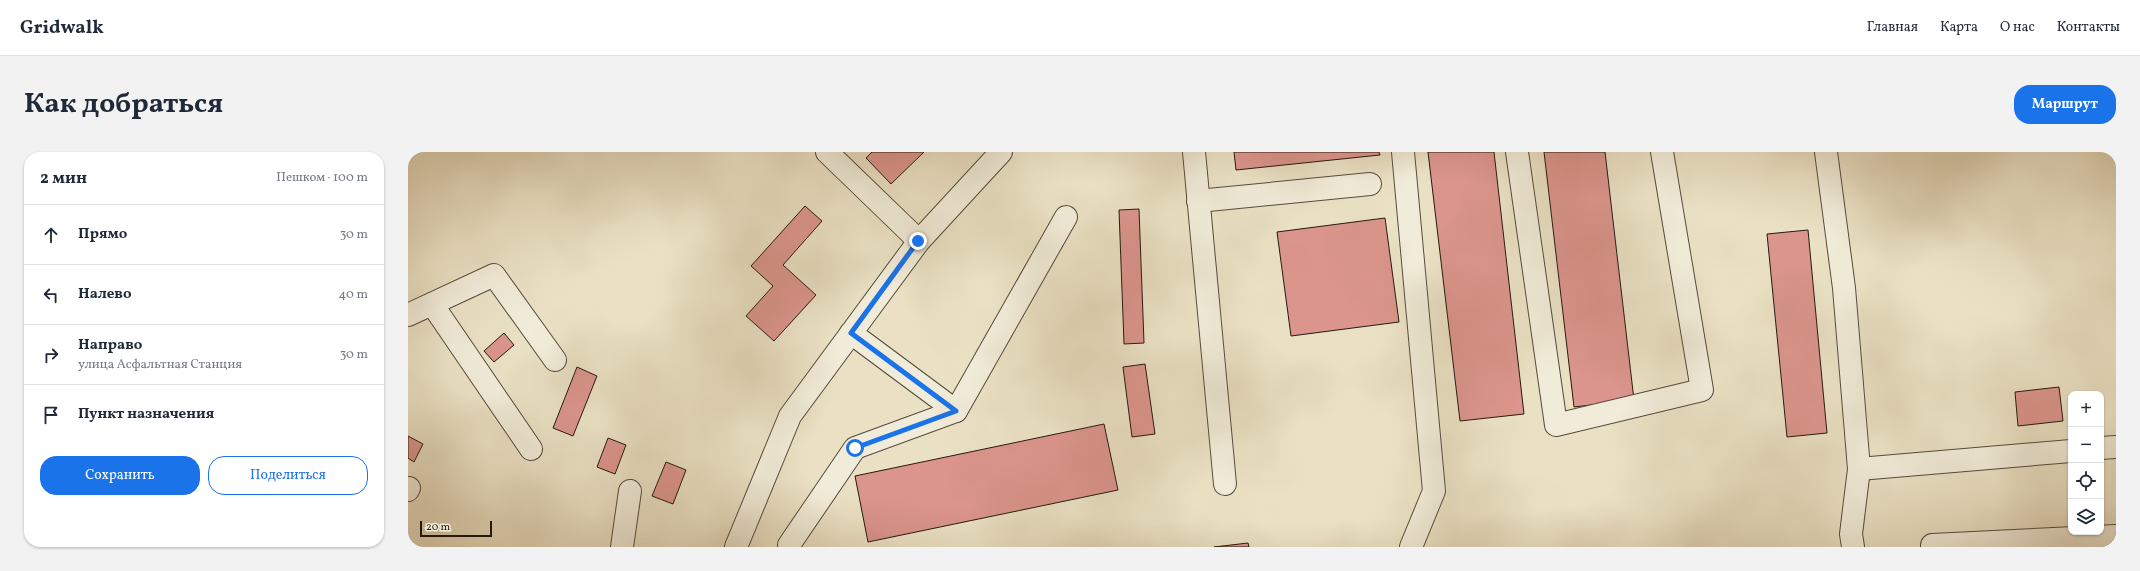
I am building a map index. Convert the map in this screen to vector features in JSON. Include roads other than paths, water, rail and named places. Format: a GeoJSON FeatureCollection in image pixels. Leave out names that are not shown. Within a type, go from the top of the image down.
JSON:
{"type":"FeatureCollection","features":[{"type":"Feature","properties":{"kind":"street"},"geometry":{"type":"LineString","coordinates":[[827,152],[918,241]]}},
{"type":"Feature","properties":{"kind":"street"},"geometry":{"type":"LineString","coordinates":[[736,547],[790,416],[918,241],[1001,152]]}},
{"type":"Feature","properties":{"kind":"street"},"geometry":{"type":"LineString","coordinates":[[1194,152],[1225,484]]}},
{"type":"Feature","properties":{"kind":"street"},"geometry":{"type":"LineString","coordinates":[[1403,152],[1434,491],[1411,547]]}},
{"type":"Feature","properties":{"kind":"street"},"geometry":{"type":"LineString","coordinates":[[1517,152],[1556,425],[1702,390],[1662,152]]}},
{"type":"Feature","properties":{"kind":"street"},"geometry":{"type":"LineString","coordinates":[[1826,152],[1844,288],[1859,469],[1851,534],[1853,547]]}},
{"type":"Feature","properties":{"kind":"street"},"geometry":{"type":"LineString","coordinates":[[1198,201],[1370,184]]}},
{"type":"Feature","properties":{"kind":"street"},"geometry":{"type":"LineString","coordinates":[[789,545],[855,448],[956,411],[1066,217]]}},
{"type":"Feature","properties":{"kind":"street"},"geometry":{"type":"LineString","coordinates":[[408,315],[494,275],[555,360]]}},
{"type":"Feature","properties":{"kind":"street"},"geometry":{"type":"LineString","coordinates":[[432,304],[531,449]]}},
{"type":"Feature","properties":{"kind":"street"},"geometry":{"type":"LineString","coordinates":[[851,333],[956,411]]}},
{"type":"Feature","properties":{"kind":"street"},"geometry":{"type":"LineString","coordinates":[[2104,448],[2116,447]]}},
{"type":"Feature","properties":{"kind":"street"},"geometry":{"type":"LineString","coordinates":[[1859,469],[2068,451]]}},
{"type":"Feature","properties":{"kind":"street"},"geometry":{"type":"LineString","coordinates":[[622,547],[630,491]]}},
{"type":"Feature","properties":{"kind":"street"},"geometry":{"type":"LineString","coordinates":[[1932,547],[1932,545],[2116,536]]}}]}
